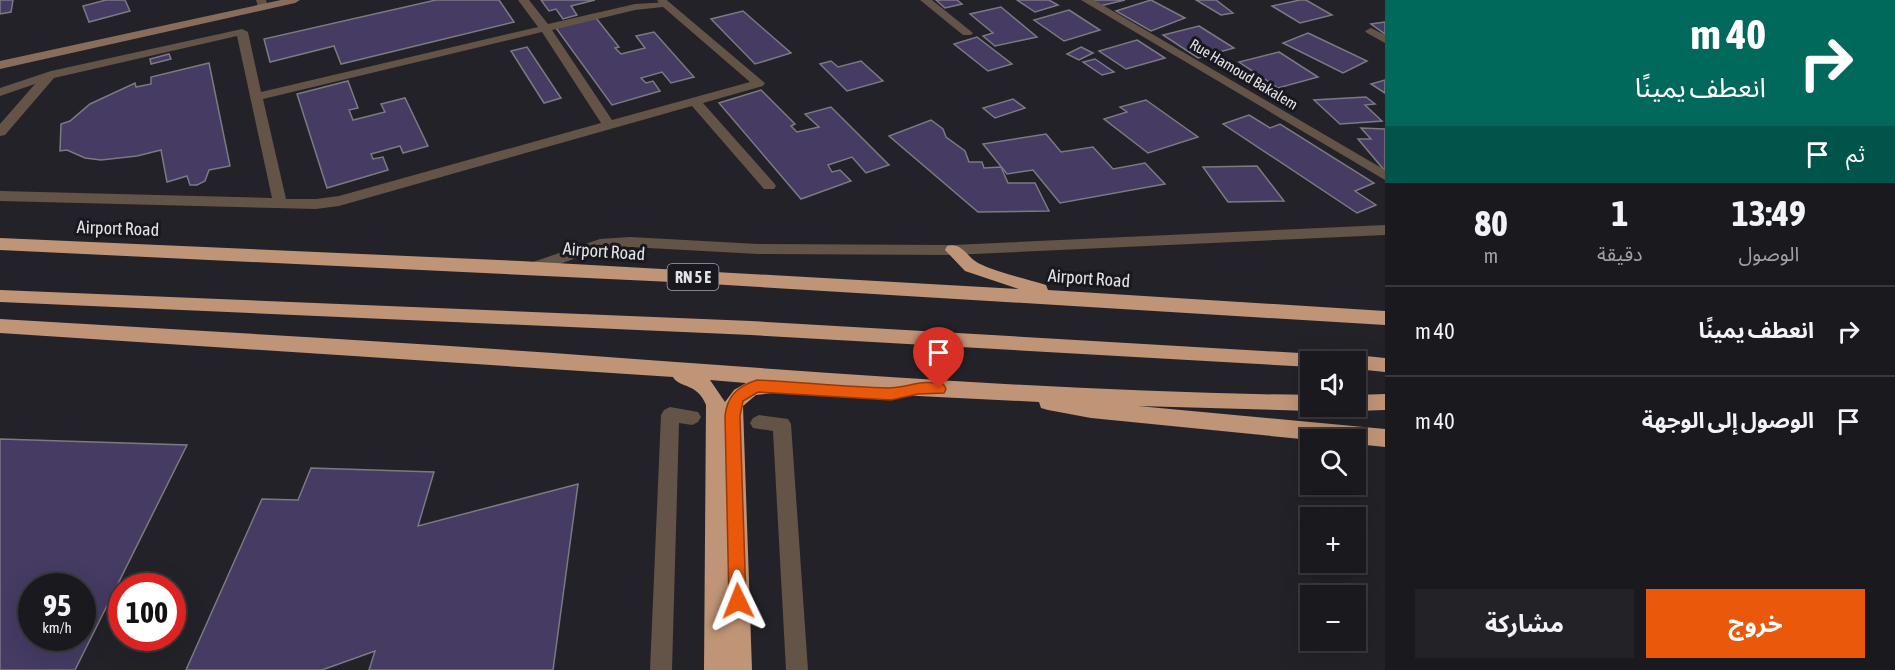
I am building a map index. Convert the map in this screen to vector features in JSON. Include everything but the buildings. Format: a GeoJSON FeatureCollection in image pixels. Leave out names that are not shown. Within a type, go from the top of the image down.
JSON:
{"type":"FeatureCollection","features":[{"type":"Feature","properties":{"kind":"highway","name":"Airport Road"},"geometry":{"type":"LineString","coordinates":[[0,244],[535,267],[1385,318]]}},
{"type":"Feature","properties":{"kind":"highway"},"geometry":{"type":"LineString","coordinates":[[953,250],[963,262],[980,271],[1071,298]]}},
{"type":"Feature","properties":{"kind":"highway"},"geometry":{"type":"LineString","coordinates":[[0,296],[750,328],[1300,359]]}},
{"type":"Feature","properties":{"kind":"highway"},"geometry":{"type":"LineString","coordinates":[[0,326],[550,360],[918,388],[1218,402],[1300,403]]}},
{"type":"Feature","properties":{"kind":"highway"},"geometry":{"type":"LineString","coordinates":[[550,360],[587,372],[687,377],[698,381],[713,395],[716,405],[716,670]]}},
{"type":"Feature","properties":{"kind":"highway"},"geometry":{"type":"LineString","coordinates":[[1366,363],[1385,364]]}},
{"type":"Feature","properties":{"kind":"highway"},"geometry":{"type":"LineString","coordinates":[[740,670],[732,416],[733,405],[738,396],[757,386],[891,394],[918,388]]}},
{"type":"Feature","properties":{"kind":"highway"},"geometry":{"type":"LineString","coordinates":[[1021,393],[1073,407],[1385,438]]}},
{"type":"Feature","properties":{"kind":"highway"},"geometry":{"type":"LineString","coordinates":[[1366,403],[1385,402]]}},
{"type":"Feature","properties":{"kind":"main road"},"geometry":{"type":"LineString","coordinates":[[0,65],[262,4],[295,0]]}},
{"type":"Feature","properties":{"kind":"street"},"geometry":{"type":"LineString","coordinates":[[523,0],[545,28],[609,126]]}},
{"type":"Feature","properties":{"kind":"street"},"geometry":{"type":"LineString","coordinates":[[926,0],[967,33]]}},
{"type":"Feature","properties":{"kind":"street","name":"Rue Hamoud Bakalem"},"geometry":{"type":"LineString","coordinates":[[1086,0],[1385,176]]}},
{"type":"Feature","properties":{"kind":"street"},"geometry":{"type":"LineString","coordinates":[[0,196],[316,204],[339,201],[759,83],[663,2],[256,97]]}},
{"type":"Feature","properties":{"kind":"street"},"geometry":{"type":"LineString","coordinates":[[0,92],[51,75],[242,32],[280,203]]}},
{"type":"Feature","properties":{"kind":"street"},"geometry":{"type":"LineString","coordinates":[[1371,32],[1385,40]]}},
{"type":"Feature","properties":{"kind":"street"},"geometry":{"type":"LineString","coordinates":[[0,132],[51,75]]}},
{"type":"Feature","properties":{"kind":"street"},"geometry":{"type":"LineString","coordinates":[[695,101],[769,186]]}},
{"type":"Feature","properties":{"kind":"street"},"geometry":{"type":"LineString","coordinates":[[535,267],[600,244],[630,242],[758,249],[953,250],[1385,230]]}},
{"type":"Feature","properties":{"kind":"street"},"geometry":{"type":"LineString","coordinates":[[661,670],[670,416],[692,417]]}},
{"type":"Feature","properties":{"kind":"street"},"geometry":{"type":"LineString","coordinates":[[759,423],[782,424],[797,670]]}},
{"type":"Feature","properties":{"kind":"route"},"geometry":{"type":"LineString","coordinates":[[738,601],[732,416],[733,405],[738,396],[757,386],[769,385],[891,394],[918,388],[939,389]]}}]}
